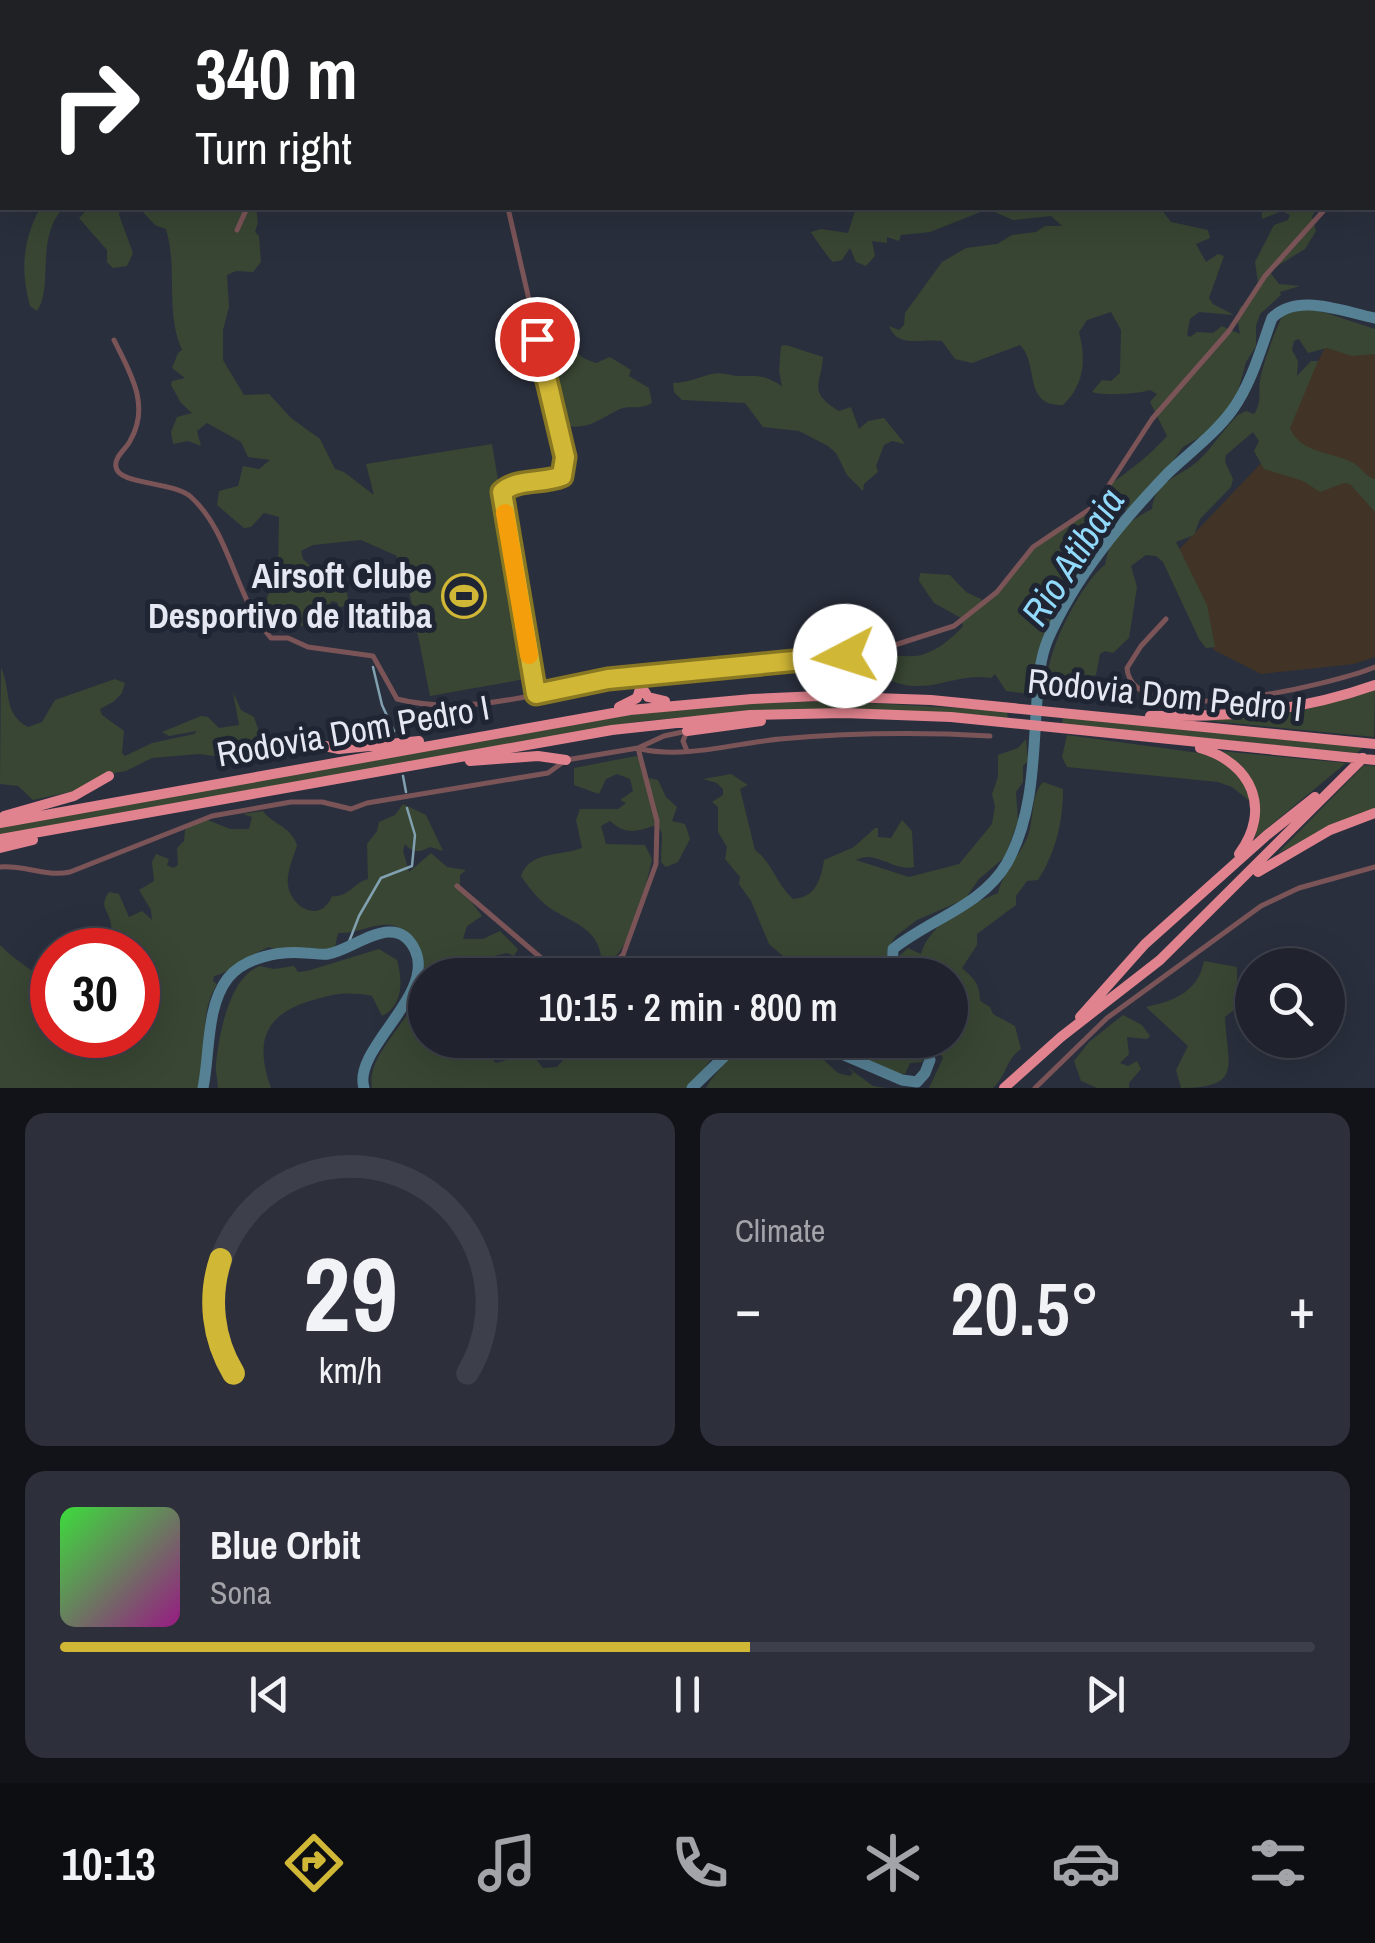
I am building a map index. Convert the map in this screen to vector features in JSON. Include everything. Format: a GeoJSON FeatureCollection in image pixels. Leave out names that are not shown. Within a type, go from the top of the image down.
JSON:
{"type":"FeatureCollection","features":[{"type":"Feature","properties":{"kind":"highway"},"geometry":{"type":"LineString","coordinates":[[641,681],[655,700],[687,704]]}},
{"type":"Feature","properties":{"kind":"highway"},"geometry":{"type":"LineString","coordinates":[[585,718],[631,703],[638,698],[641,681]]}},
{"type":"Feature","properties":{"kind":"highway"},"geometry":{"type":"LineString","coordinates":[[1121,719],[1288,710],[1375,685]]}},
{"type":"Feature","properties":{"kind":"highway","name":"Rodovia Dom Pedro I"},"geometry":{"type":"LineString","coordinates":[[0,820],[585,718],[687,704],[818,696],[1009,706],[1375,744]]}},
{"type":"Feature","properties":{"kind":"highway"},"geometry":{"type":"LineString","coordinates":[[687,731],[844,713]]}},
{"type":"Feature","properties":{"kind":"highway","name":"Rodovia Dom Pedro I"},"geometry":{"type":"LineString","coordinates":[[0,839],[644,725],[750,715],[844,713],[1007,722],[1375,760]]}},
{"type":"Feature","properties":{"kind":"highway"},"geometry":{"type":"LineString","coordinates":[[306,742],[352,748],[504,732]]}},
{"type":"Feature","properties":{"kind":"highway"},"geometry":{"type":"LineString","coordinates":[[1186,742],[1231,761],[1245,776],[1252,792],[1254,826],[1226,872]]}},
{"type":"Feature","properties":{"kind":"highway"},"geometry":{"type":"LineString","coordinates":[[1061,1038],[1160,931],[1375,744]]}},
{"type":"Feature","properties":{"kind":"highway"},"geometry":{"type":"LineString","coordinates":[[1004,1088],[1172,948],[1375,744]]}},
{"type":"Feature","properties":{"kind":"highway"},"geometry":{"type":"LineString","coordinates":[[395,768],[522,756],[566,760]]}},
{"type":"Feature","properties":{"kind":"highway"},"geometry":{"type":"LineString","coordinates":[[0,820],[59,802],[110,776]]}},
{"type":"Feature","properties":{"kind":"highway"},"geometry":{"type":"LineString","coordinates":[[1237,886],[1321,835],[1375,813]]}},
{"type":"Feature","properties":{"kind":"highway"},"geometry":{"type":"LineString","coordinates":[[0,848],[130,816]]}},
{"type":"Feature","properties":{"kind":"highway"},"geometry":{"type":"LineString","coordinates":[[1160,931],[1155,945],[1163,950],[1172,948]]}},
{"type":"Feature","properties":{"kind":"street"},"geometry":{"type":"LineString","coordinates":[[237,230],[246,210]]}},
{"type":"Feature","properties":{"kind":"street"},"geometry":{"type":"LineString","coordinates":[[508,210],[565,457],[562,476],[516,484],[502,492],[536,694]]}},
{"type":"Feature","properties":{"kind":"street"},"geometry":{"type":"LineString","coordinates":[[114,340],[141,404],[132,437],[117,458],[115,466],[120,476],[175,486],[192,498],[206,516],[268,636],[296,640],[308,647],[373,656],[397,699],[440,707],[873,652],[954,626],[996,592],[1032,547],[1096,506],[1152,419],[1229,331],[1265,276],[1324,210]]}},
{"type":"Feature","properties":{"kind":"street"},"geometry":{"type":"LineString","coordinates":[[1166,619],[1127,668],[1132,686],[1149,696],[1250,698],[1330,683],[1375,667]]}},
{"type":"Feature","properties":{"kind":"street"},"geometry":{"type":"LineString","coordinates":[[0,867],[58,874],[212,816],[291,802],[322,802],[352,809],[367,802],[548,773],[566,760],[638,748],[687,731],[687,751]]}},
{"type":"Feature","properties":{"kind":"street"},"geometry":{"type":"LineString","coordinates":[[638,748],[687,751],[908,731],[990,736]]}},
{"type":"Feature","properties":{"kind":"street"},"geometry":{"type":"LineString","coordinates":[[619,958],[656,864],[658,821],[638,748]]}},
{"type":"Feature","properties":{"kind":"street"},"geometry":{"type":"LineString","coordinates":[[1035,1088],[1107,1018],[1261,906],[1299,888],[1375,867]]}},
{"type":"Feature","properties":{"kind":"street"},"geometry":{"type":"LineString","coordinates":[[457,886],[541,958]]}},
{"type":"Feature","properties":{"kind":"shaded area"},"geometry":{"type":"Polygon","coordinates":[[[1325,348],[1375,353],[1375,657],[1354,664],[1261,674],[1214,650],[1170,559],[1266,458],[1325,348]]]}},
{"type":"Feature","properties":{"kind":"green space"},"geometry":{"type":"Polygon","coordinates":[[[39,210],[61,210],[49,235],[44,289],[37,311],[30,306],[25,280],[30,232],[39,210]]]}},
{"type":"Feature","properties":{"kind":"green space"},"geometry":{"type":"Polygon","coordinates":[[[87,210],[120,210],[133,253],[127,266],[113,268],[107,262],[107,250],[79,218],[87,210]]]}},
{"type":"Feature","properties":{"kind":"green space"},"geometry":{"type":"Polygon","coordinates":[[[141,210],[256,210],[255,232],[259,236],[261,262],[253,272],[227,275],[229,307],[223,330],[223,360],[244,395],[269,394],[291,418],[320,439],[335,469],[374,495],[366,464],[492,444],[531,678],[430,696],[408,585],[404,588],[397,577],[397,556],[361,540],[313,545],[301,551],[303,559],[318,573],[319,582],[333,584],[347,593],[349,604],[338,608],[338,603],[332,601],[326,609],[329,618],[307,625],[293,627],[271,621],[273,615],[266,600],[278,572],[279,517],[264,513],[251,527],[244,528],[217,505],[219,491],[238,486],[243,466],[259,469],[270,460],[248,457],[241,442],[207,423],[197,431],[201,446],[188,441],[173,444],[171,432],[177,417],[192,413],[171,385],[172,381],[185,378],[172,368],[182,350],[174,321],[166,229],[155,225],[141,210]]]}},
{"type":"Feature","properties":{"kind":"green space"},"geometry":{"type":"Polygon","coordinates":[[[855,210],[985,210],[930,232],[901,235],[899,241],[887,237],[887,243],[872,241],[875,256],[866,266],[856,262],[850,248],[842,260],[833,262],[811,232],[821,229],[848,233],[855,210]]]}},
{"type":"Feature","properties":{"kind":"green space"},"geometry":{"type":"Polygon","coordinates":[[[990,210],[1162,210],[1171,222],[1208,230],[1210,238],[1196,244],[1206,262],[1218,254],[1224,256],[1209,298],[1234,315],[1199,312],[1190,319],[1190,337],[1197,332],[1213,333],[1222,326],[1240,334],[1240,307],[1250,302],[1258,282],[1255,262],[1274,225],[1288,220],[1290,215],[1282,211],[1262,219],[1262,210],[1316,210],[1312,217],[1316,231],[1305,249],[1269,271],[1279,284],[1300,286],[1280,292],[1260,314],[1256,346],[1246,362],[1236,398],[1210,431],[1183,447],[1154,488],[1117,517],[1099,541],[1059,610],[1041,652],[1031,694],[1006,691],[995,674],[991,678],[970,677],[914,686],[894,682],[863,666],[881,656],[922,655],[963,626],[961,618],[934,603],[919,581],[920,573],[950,575],[966,592],[983,600],[1041,539],[1090,507],[1105,489],[1167,436],[1150,402],[1157,394],[1150,390],[1092,392],[1102,380],[1111,381],[1120,373],[1121,330],[1111,312],[1087,320],[1079,332],[1082,371],[1076,389],[1063,405],[1042,399],[1020,345],[972,363],[955,359],[942,341],[904,340],[893,333],[889,326],[899,330],[904,325],[905,313],[942,262],[966,248],[997,244],[1012,235],[1036,232],[1045,226],[1062,226],[1051,216],[1013,220],[990,210]]]}},
{"type":"Feature","properties":{"kind":"green space"},"geometry":{"type":"Polygon","coordinates":[[[1287,306],[1315,306],[1375,329],[1375,354],[1352,356],[1327,348],[1308,353],[1299,339],[1294,341],[1297,376],[1311,361],[1318,361],[1290,428],[1302,443],[1347,460],[1375,479],[1375,512],[1350,484],[1320,492],[1303,481],[1264,469],[1254,451],[1259,441],[1253,432],[1226,455],[1233,479],[1231,487],[1200,519],[1194,535],[1176,542],[1207,605],[1215,647],[1206,648],[1199,639],[1163,562],[1146,555],[1131,566],[1137,587],[1129,638],[1113,653],[1100,654],[1096,675],[1067,674],[1071,689],[1054,698],[1048,687],[1053,651],[1084,589],[1105,565],[1115,538],[1152,509],[1158,491],[1200,459],[1238,415],[1246,411],[1254,414],[1261,375],[1276,331],[1287,306]]]}},
{"type":"Feature","properties":{"kind":"green space"},"geometry":{"type":"Polygon","coordinates":[[[531,307],[557,325],[577,353],[596,363],[610,357],[631,370],[629,376],[649,388],[652,403],[620,409],[584,426],[558,424],[534,346],[531,307]]]}},
{"type":"Feature","properties":{"kind":"green space"},"geometry":{"type":"Polygon","coordinates":[[[781,346],[823,357],[819,393],[839,411],[851,407],[859,429],[868,421],[884,418],[905,444],[892,441],[884,445],[876,466],[878,472],[864,484],[863,491],[828,446],[799,431],[763,427],[745,403],[682,400],[674,392],[673,383],[715,373],[761,377],[782,386],[781,346]]]}},
{"type":"Feature","properties":{"kind":"green space"},"geometry":{"type":"Polygon","coordinates":[[[1,668],[14,715],[28,727],[42,722],[55,700],[115,679],[125,683],[122,693],[100,709],[102,715],[124,731],[125,756],[152,743],[194,734],[197,731],[169,736],[162,732],[201,716],[208,717],[219,728],[239,725],[233,692],[241,710],[254,717],[264,746],[246,760],[199,754],[152,758],[126,771],[108,774],[84,789],[33,800],[18,786],[0,784],[1,668]]]}},
{"type":"Feature","properties":{"kind":"green space"},"geometry":{"type":"Polygon","coordinates":[[[1375,688],[1374,737],[1200,720],[1300,711],[1375,688]]]}},
{"type":"Feature","properties":{"kind":"green space"},"geometry":{"type":"Polygon","coordinates":[[[836,701],[1007,711],[1008,719],[695,716],[635,722],[0,836],[0,827],[635,714],[836,701]]]}},
{"type":"Feature","properties":{"kind":"green space"},"geometry":{"type":"Polygon","coordinates":[[[1063,717],[1363,747],[1357,753],[1062,724],[1063,717]]]}},
{"type":"Feature","properties":{"kind":"green space"},"geometry":{"type":"Polygon","coordinates":[[[1067,735],[1214,755],[1241,776],[1251,802],[1218,782],[1067,767],[1062,757],[1067,735]]]}},
{"type":"Feature","properties":{"kind":"green space"},"geometry":{"type":"Polygon","coordinates":[[[1026,739],[1028,761],[1016,792],[1018,821],[1005,857],[979,879],[965,899],[917,920],[896,936],[887,949],[887,958],[785,958],[769,944],[751,901],[739,884],[740,877],[725,859],[727,847],[718,832],[718,807],[712,802],[723,795],[723,789],[703,779],[731,774],[748,785],[740,789],[755,850],[793,899],[816,887],[824,860],[854,847],[875,828],[878,837],[891,838],[902,820],[912,831],[914,867],[871,857],[856,860],[909,877],[959,864],[992,824],[998,755],[1018,748],[1026,739]]]}},
{"type":"Feature","properties":{"kind":"green space"},"geometry":{"type":"Polygon","coordinates":[[[1221,751],[1346,763],[1255,838],[1257,799],[1221,751]]]}},
{"type":"Feature","properties":{"kind":"green space"},"geometry":{"type":"Polygon","coordinates":[[[636,756],[643,761],[648,778],[658,780],[666,797],[677,807],[672,821],[685,824],[690,839],[678,862],[666,867],[661,862],[662,833],[657,825],[634,831],[610,821],[601,826],[606,844],[645,845],[652,859],[629,936],[614,958],[601,958],[593,937],[544,903],[521,876],[538,858],[582,848],[576,820],[580,809],[618,809],[626,803],[620,800],[633,791],[630,779],[617,774],[606,779],[599,794],[574,785],[574,768],[636,756]]]}},
{"type":"Feature","properties":{"kind":"green space"},"geometry":{"type":"Polygon","coordinates":[[[1364,765],[1375,766],[1375,808],[1278,853],[1364,765]]]}},
{"type":"Feature","properties":{"kind":"green space"},"geometry":{"type":"Polygon","coordinates":[[[1043,782],[1063,789],[1054,848],[1038,880],[1027,881],[1016,896],[1016,905],[977,934],[977,945],[968,959],[897,958],[908,948],[921,954],[942,924],[998,893],[1028,836],[1036,793],[1043,782]]]}},
{"type":"Feature","properties":{"kind":"green space"},"geometry":{"type":"Polygon","coordinates":[[[403,804],[426,815],[443,851],[430,847],[416,851],[405,844],[409,872],[431,853],[447,867],[466,870],[460,875],[460,887],[482,916],[467,926],[463,939],[483,939],[500,931],[518,949],[514,956],[507,953],[486,958],[421,958],[408,934],[384,925],[338,933],[335,947],[328,950],[278,951],[269,947],[214,976],[217,984],[207,1009],[198,1088],[0,1088],[0,945],[30,969],[30,1058],[160,1058],[160,928],[111,928],[104,905],[109,892],[119,894],[129,917],[142,911],[152,920],[151,910],[139,890],[154,881],[152,862],[156,854],[169,859],[167,865],[173,868],[178,865],[177,848],[184,841],[185,830],[203,818],[230,829],[249,829],[252,817],[243,814],[263,811],[290,833],[297,845],[288,875],[290,893],[300,906],[314,911],[327,905],[332,896],[343,895],[368,879],[367,844],[379,822],[395,815],[403,804]]]}},
{"type":"Feature","properties":{"kind":"green space"},"geometry":{"type":"Polygon","coordinates":[[[379,949],[397,960],[399,968],[400,992],[389,1012],[382,1016],[372,996],[357,994],[331,995],[286,1011],[268,1030],[264,1041],[271,1088],[218,1088],[216,1064],[227,1008],[249,972],[260,966],[294,966],[298,972],[307,971],[379,949]]]}},
{"type":"Feature","properties":{"kind":"green space"},"geometry":{"type":"Polygon","coordinates":[[[1204,961],[1235,967],[1235,1009],[1225,1017],[1229,1061],[1223,1078],[1215,1084],[1181,1088],[1176,1070],[1188,1046],[1146,1007],[1183,993],[1201,972],[1204,961]]]}},
{"type":"Feature","properties":{"kind":"green space"},"geometry":{"type":"Polygon","coordinates":[[[968,973],[977,985],[980,1001],[993,1014],[1015,1026],[1021,1049],[993,1088],[929,1088],[943,1058],[968,1058],[968,973]]]}},
{"type":"Feature","properties":{"kind":"green space"},"geometry":{"type":"Polygon","coordinates":[[[408,1012],[408,1058],[490,1058],[496,1063],[535,1058],[543,1068],[557,1067],[565,1058],[712,1058],[691,1088],[372,1088],[380,1054],[408,1012]]]}},
{"type":"Feature","properties":{"kind":"green space"},"geometry":{"type":"Polygon","coordinates":[[[1123,1015],[1142,1025],[1150,1036],[1127,1037],[1129,1054],[1120,1063],[1128,1066],[1137,1061],[1141,1069],[1129,1088],[1097,1088],[1081,1081],[1074,1061],[1089,1042],[1123,1015]]]}},
{"type":"Feature","properties":{"kind":"green space"},"geometry":{"type":"Polygon","coordinates":[[[731,1058],[822,1058],[838,1073],[850,1076],[853,1073],[847,1067],[873,1086],[886,1088],[706,1088],[731,1058]]]}},
{"type":"Feature","properties":{"kind":"green space"},"geometry":{"type":"Polygon","coordinates":[[[860,1058],[922,1058],[923,1062],[910,1063],[905,1074],[860,1058]]]}},
{"type":"Feature","properties":{"kind":"waterway","name":"Rio Atibaia"},"geometry":{"type":"LineString","coordinates":[[893,958],[893,949],[970,901],[1007,863],[1022,828],[1030,791],[1039,676],[1045,648],[1059,616],[1116,531],[1233,409],[1251,376],[1272,318],[1283,310],[1308,305],[1375,318]]}},
{"type":"Feature","properties":{"kind":"waterway"},"geometry":{"type":"LineString","coordinates":[[373,667],[382,705],[394,731]]}},
{"type":"Feature","properties":{"kind":"waterway"},"geometry":{"type":"LineString","coordinates":[[403,776],[406,792]]}},
{"type":"Feature","properties":{"kind":"waterway"},"geometry":{"type":"LineString","coordinates":[[347,947],[381,878],[412,866],[415,835],[407,808]]}},
{"type":"Feature","properties":{"kind":"waterway","name":"Rio Atibaia"},"geometry":{"type":"LineString","coordinates":[[203,1088],[216,1002],[235,971],[274,954],[328,954],[374,935],[397,933],[407,938],[415,950],[418,967],[405,1003],[370,1056],[364,1088]]}},
{"type":"Feature","properties":{"kind":"waterway","name":"Rio Atibaia"},"geometry":{"type":"LineString","coordinates":[[692,1088],[723,1058]]}},
{"type":"Feature","properties":{"kind":"waterway","name":"Rio Atibaia"},"geometry":{"type":"LineString","coordinates":[[851,1058],[902,1080],[917,1082],[925,1073],[929,1058]]}},
{"type":"Feature","properties":{"kind":"slow traffic"},"geometry":{"type":"LineString","coordinates":[[505,513],[529,655]]}},
{"type":"Feature","properties":{"kind":"place","name":"Airsoft Clube Desportivo de Itatiba"},"geometry":{"type":"Point","coordinates":[464,596]}},
{"type":"Feature","properties":{"kind":"route"},"geometry":{"type":"LineString","coordinates":[[537,339],[565,469],[562,476],[507,486],[502,492],[536,694],[608,679],[845,656]]}}]}
